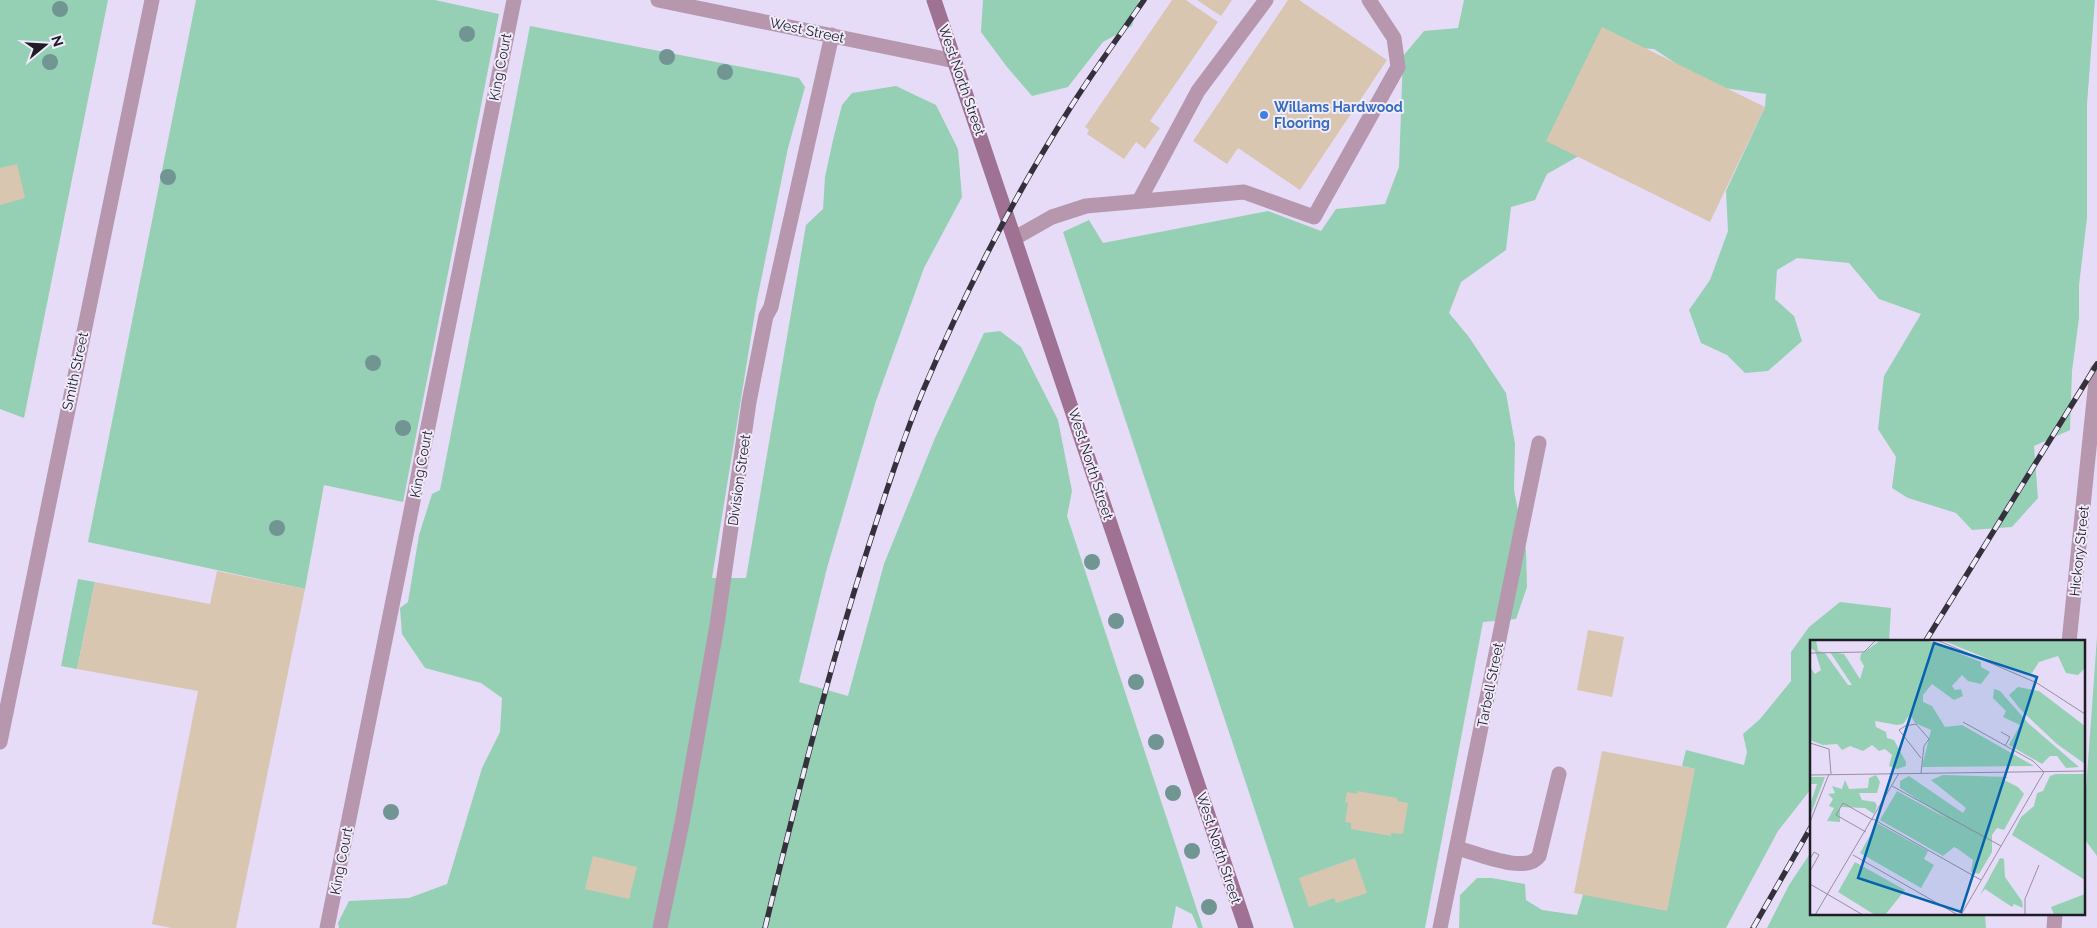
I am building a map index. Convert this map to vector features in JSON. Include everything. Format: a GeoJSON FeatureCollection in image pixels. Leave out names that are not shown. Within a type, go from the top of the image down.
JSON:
{"type":"FeatureCollection","features":[{"type":"Feature","properties":{"kind":"street","name":"Smith Street"},"geometry":{"type":"LineString","coordinates":[[0,742],[152,0]]}},
{"type":"Feature","properties":{"kind":"street","name":"King Court"},"geometry":{"type":"LineString","coordinates":[[327,928],[514,0]]}},
{"type":"Feature","properties":{"kind":"street","name":"West Street"},"geometry":{"type":"LineString","coordinates":[[658,0],[955,61]]}},
{"type":"Feature","properties":{"kind":"street","name":"West North Street"},"geometry":{"type":"LineString","coordinates":[[934,0],[1016,238],[1246,928]]}},
{"type":"Feature","properties":{"kind":"street"},"geometry":{"type":"LineString","coordinates":[[1138,201],[1198,91],[1266,0]]}},
{"type":"Feature","properties":{"kind":"street"},"geometry":{"type":"LineString","coordinates":[[1016,238],[1052,217],[1086,206],[1244,192],[1314,217],[1398,67],[1394,38],[1369,0]]}},
{"type":"Feature","properties":{"kind":"street","name":"Division Street"},"geometry":{"type":"LineString","coordinates":[[660,928],[682,823],[717,625],[749,402],[766,316],[771,307],[832,35]]}},
{"type":"Feature","properties":{"kind":"street","name":"Hickory Street"},"geometry":{"type":"LineString","coordinates":[[2068,640],[2097,371]]}},
{"type":"Feature","properties":{"kind":"street","name":"Tarbell Street"},"geometry":{"type":"LineString","coordinates":[[1440,928],[1539,443]]}},
{"type":"Feature","properties":{"kind":"street"},"geometry":{"type":"LineString","coordinates":[[1457,848],[1522,865],[1536,861],[1539,856],[1559,774]]}},
{"type":"Feature","properties":{"kind":"green space"},"geometry":{"type":"Polygon","coordinates":[[[0,0],[108,0],[24,418],[0,409],[0,0]]]}},
{"type":"Feature","properties":{"kind":"green space"},"geometry":{"type":"Polygon","coordinates":[[[196,0],[435,0],[499,14],[403,502],[324,485],[305,589],[88,542],[196,0]]]}},
{"type":"Feature","properties":{"kind":"green space"},"geometry":{"type":"Polygon","coordinates":[[[983,0],[1139,0],[1132,26],[1103,42],[1068,87],[1032,96],[981,32],[983,0]]]}},
{"type":"Feature","properties":{"kind":"green space"},"geometry":{"type":"Polygon","coordinates":[[[1464,0],[2095,0],[2087,104],[2087,218],[2079,285],[2079,318],[2072,371],[2070,430],[2034,446],[2038,498],[2012,527],[1972,530],[1956,513],[1908,498],[1892,488],[1896,457],[1878,429],[1884,376],[1921,314],[1879,299],[1849,263],[1797,258],[1777,270],[1775,299],[1794,316],[1802,341],[1768,371],[1745,373],[1727,355],[1701,343],[1689,310],[1710,280],[1728,231],[1726,191],[1765,107],[1766,94],[1710,86],[1654,49],[1617,47],[1584,153],[1547,174],[1535,200],[1511,207],[1506,250],[1461,282],[1449,313],[1469,337],[1506,393],[1515,444],[1514,490],[1526,551],[1527,587],[1516,619],[1483,622],[1425,928],[1294,928],[1063,232],[1089,220],[1103,243],[1268,211],[1321,231],[1336,209],[1385,204],[1399,167],[1403,56],[1424,31],[1458,28],[1464,0]]]}},
{"type":"Feature","properties":{"kind":"green space"},"geometry":{"type":"Polygon","coordinates":[[[530,26],[799,78],[805,87],[788,148],[757,300],[712,578],[746,578],[806,225],[823,209],[825,177],[842,105],[852,93],[896,86],[936,105],[958,149],[962,197],[924,268],[876,401],[827,568],[799,682],[848,696],[884,564],[935,438],[984,333],[1000,331],[1021,347],[1058,420],[1072,491],[1067,516],[1203,928],[1198,928],[1192,914],[1176,906],[1172,928],[339,928],[338,923],[349,901],[409,898],[447,884],[482,768],[500,732],[502,698],[481,683],[425,668],[402,634],[400,608],[408,602],[419,535],[432,494],[440,490],[530,26]]]}},
{"type":"Feature","properties":{"kind":"green space"},"geometry":{"type":"Polygon","coordinates":[[[78,579],[95,582],[77,669],[61,666],[78,579]]]}},
{"type":"Feature","properties":{"kind":"green space"},"geometry":{"type":"Polygon","coordinates":[[[1840,602],[1891,608],[1889,640],[1810,640],[1810,790],[1778,831],[1726,928],[1459,928],[1460,895],[1477,878],[1492,878],[1525,884],[1526,900],[1542,910],[1577,915],[1583,895],[1695,769],[1682,766],[1686,750],[1744,765],[1747,752],[1743,734],[1760,719],[1791,681],[1791,652],[1809,627],[1840,602]]]}},
{"type":"Feature","properties":{"kind":"green space"},"geometry":{"type":"Polygon","coordinates":[[[2097,637],[2097,856],[2084,838],[2097,637]]]}},
{"type":"Feature","properties":{"kind":"green space"},"geometry":{"type":"Polygon","coordinates":[[[1810,854],[1810,916],[1985,916],[1986,928],[1767,928],[1789,885],[1810,854]]]}},
{"type":"Feature","properties":{"kind":"building"},"geometry":{"type":"Polygon","coordinates":[[[1172,0],[1186,0],[1218,22],[1150,121],[1160,128],[1145,149],[1136,142],[1124,159],[1087,134],[1089,130],[1085,127],[1172,0]]]}},
{"type":"Feature","properties":{"kind":"building"},"geometry":{"type":"Polygon","coordinates":[[[1197,0],[1232,0],[1221,16],[1197,0]]]}},
{"type":"Feature","properties":{"kind":"building"},"geometry":{"type":"Polygon","coordinates":[[[1288,0],[1299,0],[1387,60],[1300,190],[1238,148],[1227,164],[1193,141],[1288,0]]]}},
{"type":"Feature","properties":{"kind":"building"},"geometry":{"type":"Polygon","coordinates":[[[1602,27],[1765,107],[1710,222],[1546,141],[1602,27]]]}},
{"type":"Feature","properties":{"kind":"building"},"geometry":{"type":"Polygon","coordinates":[[[17,164],[25,198],[0,205],[0,168],[17,164]]]}},
{"type":"Feature","properties":{"kind":"building"},"geometry":{"type":"Polygon","coordinates":[[[217,571],[305,589],[236,928],[171,928],[152,924],[198,691],[77,669],[95,582],[210,604],[217,571]]]}},
{"type":"Feature","properties":{"kind":"building"},"geometry":{"type":"Polygon","coordinates":[[[1588,630],[1624,637],[1612,697],[1577,690],[1588,630]]]}},
{"type":"Feature","properties":{"kind":"building"},"geometry":{"type":"Polygon","coordinates":[[[1602,751],[1695,769],[1667,911],[1574,893],[1602,751]]]}},
{"type":"Feature","properties":{"kind":"building"},"geometry":{"type":"Polygon","coordinates":[[[1357,791],[1397,798],[1397,801],[1408,803],[1403,834],[1391,833],[1391,836],[1351,829],[1351,823],[1345,822],[1348,803],[1345,802],[1347,792],[1357,794],[1357,791]]]}},
{"type":"Feature","properties":{"kind":"building"},"geometry":{"type":"Polygon","coordinates":[[[593,856],[637,867],[629,899],[585,889],[593,856]]]}},
{"type":"Feature","properties":{"kind":"building"},"geometry":{"type":"Polygon","coordinates":[[[1355,858],[1367,893],[1336,903],[1334,898],[1309,907],[1299,878],[1355,858]]]}},
{"type":"Feature","properties":{"kind":"railway"},"geometry":{"type":"LineString","coordinates":[[765,928],[825,691],[852,598],[886,491],[922,393],[973,282],[1030,174],[1081,92],[1144,0]]}},
{"type":"Feature","properties":{"kind":"railway"},"geometry":{"type":"LineString","coordinates":[[1926,640],[2097,364]]}},
{"type":"Feature","properties":{"kind":"railway"},"geometry":{"type":"LineString","coordinates":[[1753,928],[1810,829]]}},
{"type":"Feature","properties":{"kind":"place","name":"Willams Hardwood Flooring"},"geometry":{"type":"Point","coordinates":[1264,115]}}]}
